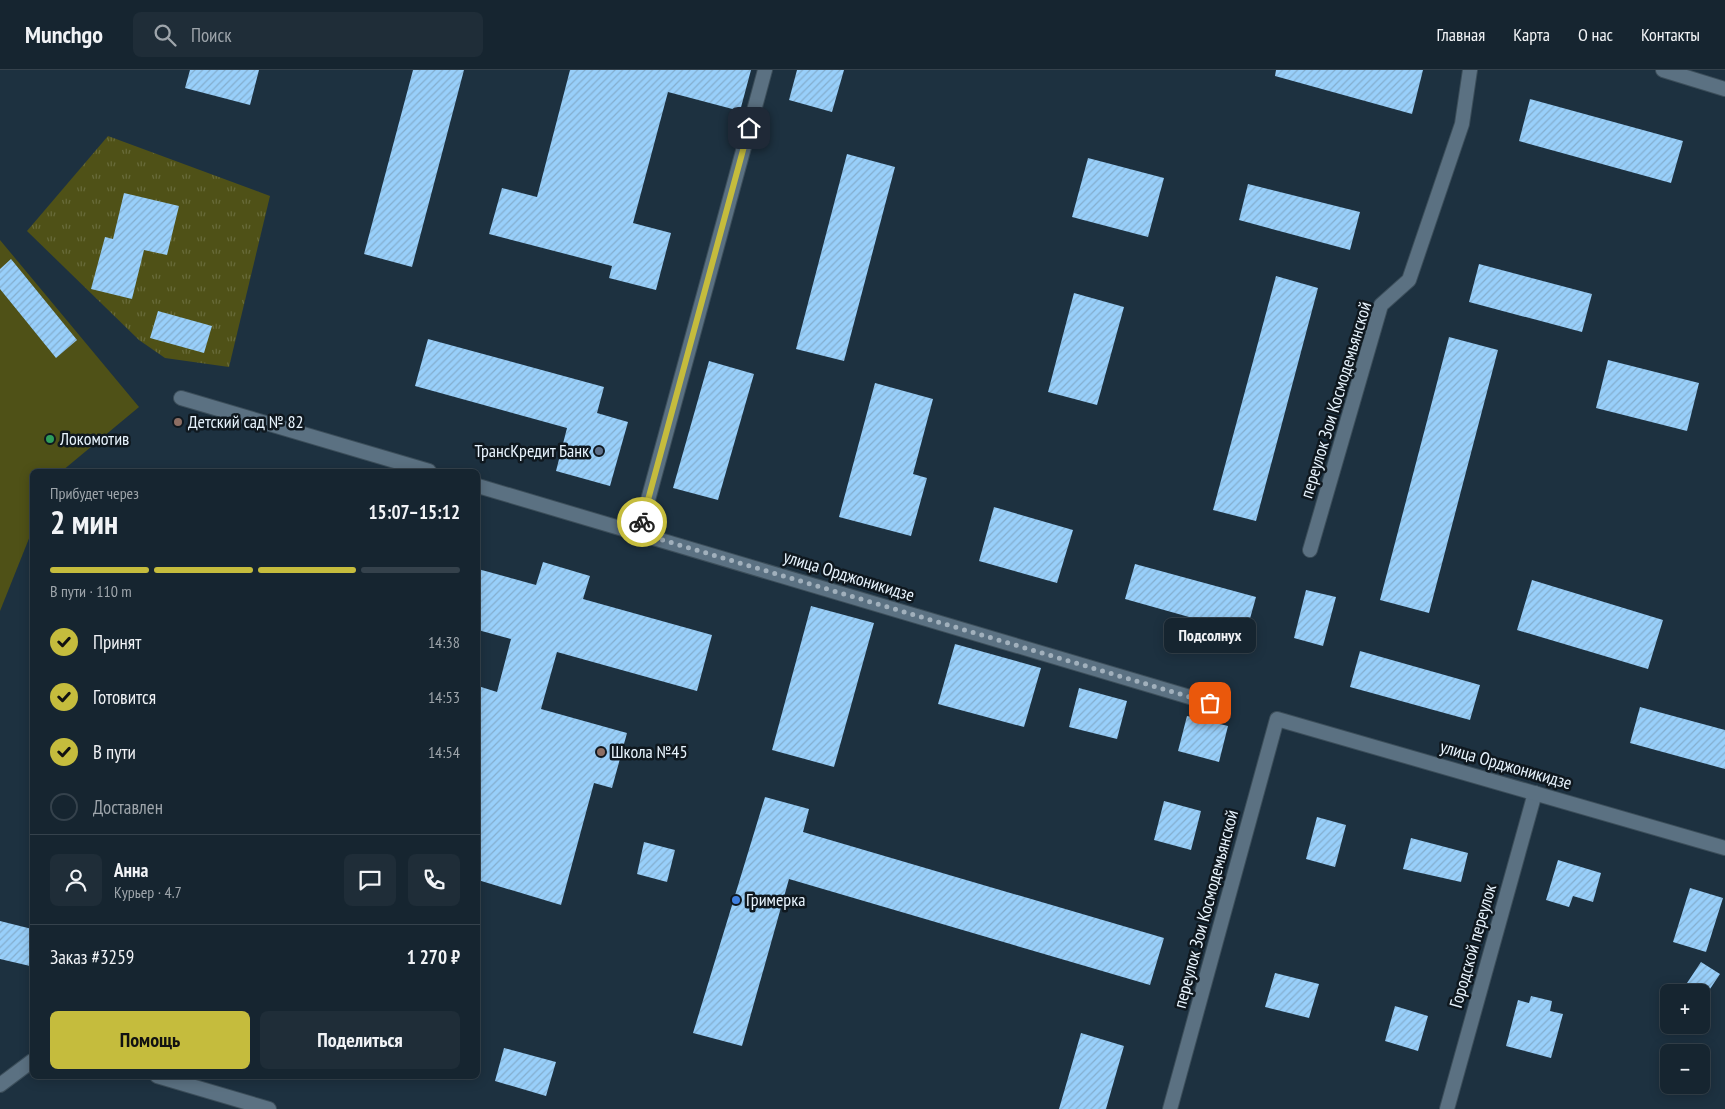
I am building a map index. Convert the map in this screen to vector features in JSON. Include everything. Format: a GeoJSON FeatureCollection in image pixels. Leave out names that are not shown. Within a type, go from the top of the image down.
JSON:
{"type":"FeatureCollection","features":[{"type":"Feature","properties":{"kind":"street"},"geometry":{"type":"LineString","coordinates":[[639,533],[765,70]]}},
{"type":"Feature","properties":{"kind":"street","name":"переулок Зои Космодемьянской"},"geometry":{"type":"LineString","coordinates":[[1310,550],[1381,305],[1408,280],[1462,124],[1470,70]]}},
{"type":"Feature","properties":{"kind":"street"},"geometry":{"type":"LineString","coordinates":[[1663,70],[1725,88]]}},
{"type":"Feature","properties":{"kind":"street"},"geometry":{"type":"LineString","coordinates":[[181,398],[422,469]]}},
{"type":"Feature","properties":{"kind":"street","name":"улица Орджоникидзе"},"geometry":{"type":"LineString","coordinates":[[480,487],[1210,703]]}},
{"type":"Feature","properties":{"kind":"street","name":"улица Орджоникидзе"},"geometry":{"type":"LineString","coordinates":[[1277,719],[1725,848]]}},
{"type":"Feature","properties":{"kind":"street","name":"переулок Зои Космодемьянской"},"geometry":{"type":"LineString","coordinates":[[1170,1109],[1277,719]]}},
{"type":"Feature","properties":{"kind":"street","name":"Городской переулок"},"geometry":{"type":"LineString","coordinates":[[1447,1109],[1535,793]]}},
{"type":"Feature","properties":{"kind":"street"},"geometry":{"type":"LineString","coordinates":[[0,1085],[30,1062]]}},
{"type":"Feature","properties":{"kind":"street"},"geometry":{"type":"LineString","coordinates":[[167,1079],[269,1109]]}},
{"type":"Feature","properties":{"kind":"green space"},"geometry":{"type":"Polygon","coordinates":[[[108,136],[270,196],[229,367],[165,358],[139,340],[27,231],[108,136]]]}},
{"type":"Feature","properties":{"kind":"green space","name":"Локомотив"},"geometry":{"type":"Polygon","coordinates":[[[0,240],[139,407],[64,469],[30,469],[30,536],[0,611],[0,240]]]}},
{"type":"Feature","properties":{"kind":"building"},"geometry":{"type":"Polygon","coordinates":[[[190,70],[259,70],[250,105],[185,88],[190,70]]]}},
{"type":"Feature","properties":{"kind":"building"},"geometry":{"type":"Polygon","coordinates":[[[413,70],[464,70],[412,267],[364,254],[413,70]]]}},
{"type":"Feature","properties":{"kind":"building"},"geometry":{"type":"Polygon","coordinates":[[[570,70],[751,70],[740,111],[668,92],[633,223],[671,233],[656,290],[609,278],[612,266],[489,234],[502,188],[537,197],[570,70]]]}},
{"type":"Feature","properties":{"kind":"building"},"geometry":{"type":"Polygon","coordinates":[[[797,70],[844,70],[832,112],[789,100],[797,70]]]}},
{"type":"Feature","properties":{"kind":"building"},"geometry":{"type":"Polygon","coordinates":[[[1276,70],[1423,70],[1412,114],[1275,76],[1276,70]]]}},
{"type":"Feature","properties":{"kind":"building"},"geometry":{"type":"Polygon","coordinates":[[[1530,99],[1683,141],[1671,183],[1519,141],[1530,99]]]}},
{"type":"Feature","properties":{"kind":"building"},"geometry":{"type":"Polygon","coordinates":[[[847,154],[895,167],[844,361],[796,349],[847,154]]]}},
{"type":"Feature","properties":{"kind":"building"},"geometry":{"type":"Polygon","coordinates":[[[1088,158],[1164,178],[1148,237],[1072,217],[1088,158]]]}},
{"type":"Feature","properties":{"kind":"building"},"geometry":{"type":"Polygon","coordinates":[[[1248,184],[1360,212],[1350,250],[1239,220],[1248,184]]]}},
{"type":"Feature","properties":{"kind":"building"},"geometry":{"type":"Polygon","coordinates":[[[124,193],[179,206],[167,255],[144,250],[132,299],[91,289],[105,237],[113,239],[124,193]]]}},
{"type":"Feature","properties":{"kind":"building"},"geometry":{"type":"Polygon","coordinates":[[[11,259],[77,340],[56,358],[0,289],[0,269],[11,259]]]}},
{"type":"Feature","properties":{"kind":"building"},"geometry":{"type":"Polygon","coordinates":[[[1479,264],[1592,294],[1582,332],[1469,302],[1479,264]]]}},
{"type":"Feature","properties":{"kind":"building"},"geometry":{"type":"Polygon","coordinates":[[[1276,276],[1318,288],[1256,521],[1213,510],[1276,276]]]}},
{"type":"Feature","properties":{"kind":"building"},"geometry":{"type":"Polygon","coordinates":[[[1074,293],[1124,307],[1097,405],[1048,392],[1074,293]]]}},
{"type":"Feature","properties":{"kind":"building"},"geometry":{"type":"Polygon","coordinates":[[[158,311],[212,326],[204,353],[150,338],[158,311]]]}},
{"type":"Feature","properties":{"kind":"building"},"geometry":{"type":"Polygon","coordinates":[[[1449,337],[1498,350],[1429,613],[1380,600],[1449,337]]]}},
{"type":"Feature","properties":{"kind":"building"},"geometry":{"type":"Polygon","coordinates":[[[428,339],[604,387],[597,413],[628,422],[610,486],[556,471],[567,428],[415,386],[428,339]]]}},
{"type":"Feature","properties":{"kind":"building"},"geometry":{"type":"Polygon","coordinates":[[[1608,360],[1699,383],[1687,431],[1596,408],[1608,360]]]}},
{"type":"Feature","properties":{"kind":"building"},"geometry":{"type":"Polygon","coordinates":[[[709,361],[754,374],[718,500],[673,488],[709,361]]]}},
{"type":"Feature","properties":{"kind":"building"},"geometry":{"type":"Polygon","coordinates":[[[875,383],[933,399],[913,474],[927,478],[911,536],[839,517],[875,383]]]}},
{"type":"Feature","properties":{"kind":"building"},"geometry":{"type":"Polygon","coordinates":[[[994,507],[1073,530],[1057,583],[979,561],[994,507]]]}},
{"type":"Feature","properties":{"kind":"building"},"geometry":{"type":"Polygon","coordinates":[[[543,562],[590,576],[583,599],[712,635],[697,691],[557,652],[541,709],[627,733],[612,788],[594,783],[561,905],[480,881],[480,687],[497,692],[511,639],[480,631],[480,570],[536,585],[543,562]]]}},
{"type":"Feature","properties":{"kind":"building"},"geometry":{"type":"Polygon","coordinates":[[[1135,564],[1256,597],[1246,633],[1125,599],[1135,564]]]}},
{"type":"Feature","properties":{"kind":"building"},"geometry":{"type":"Polygon","coordinates":[[[1532,580],[1663,620],[1648,669],[1517,630],[1532,580]]]}},
{"type":"Feature","properties":{"kind":"building"},"geometry":{"type":"Polygon","coordinates":[[[1306,590],[1336,597],[1323,646],[1294,638],[1306,590]]]}},
{"type":"Feature","properties":{"kind":"building"},"geometry":{"type":"Polygon","coordinates":[[[811,606],[874,623],[834,767],[772,750],[811,606]]]}},
{"type":"Feature","properties":{"kind":"building"},"geometry":{"type":"Polygon","coordinates":[[[955,644],[1041,668],[1024,727],[938,704],[955,644]]]}},
{"type":"Feature","properties":{"kind":"building"},"geometry":{"type":"Polygon","coordinates":[[[1360,651],[1480,685],[1470,720],[1350,687],[1360,651]]]}},
{"type":"Feature","properties":{"kind":"building"},"geometry":{"type":"Polygon","coordinates":[[[1079,688],[1127,701],[1117,739],[1069,727],[1079,688]]]}},
{"type":"Feature","properties":{"kind":"building"},"geometry":{"type":"Polygon","coordinates":[[[1640,707],[1725,730],[1725,769],[1630,743],[1640,707]]]}},
{"type":"Feature","properties":{"kind":"building"},"geometry":{"type":"Polygon","coordinates":[[[1187,716],[1228,726],[1219,762],[1178,751],[1187,716]]]}},
{"type":"Feature","properties":{"kind":"building"},"geometry":{"type":"Polygon","coordinates":[[[765,797],[809,809],[803,832],[1164,938],[1150,985],[789,879],[742,1046],[693,1033],[765,797]]]}},
{"type":"Feature","properties":{"kind":"building"},"geometry":{"type":"Polygon","coordinates":[[[1164,801],[1201,811],[1191,850],[1154,840],[1164,801]]]}},
{"type":"Feature","properties":{"kind":"building"},"geometry":{"type":"Polygon","coordinates":[[[1317,817],[1346,825],[1335,867],[1306,859],[1317,817]]]}},
{"type":"Feature","properties":{"kind":"building"},"geometry":{"type":"Polygon","coordinates":[[[1411,838],[1468,853],[1461,882],[1403,869],[1411,838]]]}},
{"type":"Feature","properties":{"kind":"building"},"geometry":{"type":"Polygon","coordinates":[[[644,842],[675,850],[667,882],[637,874],[644,842]]]}},
{"type":"Feature","properties":{"kind":"building"},"geometry":{"type":"Polygon","coordinates":[[[1558,860],[1601,873],[1593,902],[1573,896],[1569,907],[1546,900],[1558,860]]]}},
{"type":"Feature","properties":{"kind":"building"},"geometry":{"type":"Polygon","coordinates":[[[1690,888],[1723,898],[1706,952],[1673,942],[1690,888]]]}},
{"type":"Feature","properties":{"kind":"building"},"geometry":{"type":"Polygon","coordinates":[[[0,921],[30,928],[30,966],[0,959],[0,921]]]}},
{"type":"Feature","properties":{"kind":"building"},"geometry":{"type":"Polygon","coordinates":[[[1701,962],[1720,974],[1710,989],[1710,984],[1686,984],[1701,962]]]}},
{"type":"Feature","properties":{"kind":"building"},"geometry":{"type":"Polygon","coordinates":[[[1275,973],[1319,984],[1309,1018],[1265,1007],[1275,973]]]}},
{"type":"Feature","properties":{"kind":"building"},"geometry":{"type":"Polygon","coordinates":[[[1531,996],[1552,1001],[1550,1011],[1563,1014],[1551,1058],[1506,1046],[1518,1000],[1529,1003],[1531,996]]]}},
{"type":"Feature","properties":{"kind":"building"},"geometry":{"type":"Polygon","coordinates":[[[1395,1006],[1428,1016],[1418,1051],[1385,1041],[1395,1006]]]}},
{"type":"Feature","properties":{"kind":"building"},"geometry":{"type":"Polygon","coordinates":[[[1081,1033],[1124,1046],[1106,1109],[1059,1109],[1081,1033]]]}},
{"type":"Feature","properties":{"kind":"building"},"geometry":{"type":"Polygon","coordinates":[[[504,1048],[556,1062],[546,1096],[495,1081],[504,1048]]]}},
{"type":"Feature","properties":{"kind":"way so far"},"geometry":{"type":"LineString","coordinates":[[642,522],[639,533],[1210,703]]}},
{"type":"Feature","properties":{"kind":"place","name":"Детский сад № 82"},"geometry":{"type":"Point","coordinates":[178,422]}},
{"type":"Feature","properties":{"kind":"place","name":"Локомотив"},"geometry":{"type":"Point","coordinates":[50,439]}},
{"type":"Feature","properties":{"kind":"place","name":"ТрансКредит Банк"},"geometry":{"type":"Point","coordinates":[599,451]}},
{"type":"Feature","properties":{"kind":"place","name":"Подсолнух"},"geometry":{"type":"Point","coordinates":[1210,703]}},
{"type":"Feature","properties":{"kind":"place","name":"Школа №45"},"geometry":{"type":"Point","coordinates":[601,752]}},
{"type":"Feature","properties":{"kind":"place","name":"Гримерка"},"geometry":{"type":"Point","coordinates":[736,900]}},
{"type":"Feature","properties":{"kind":"route"},"geometry":{"type":"LineString","coordinates":[[642,522],[749,128]]}}]}
